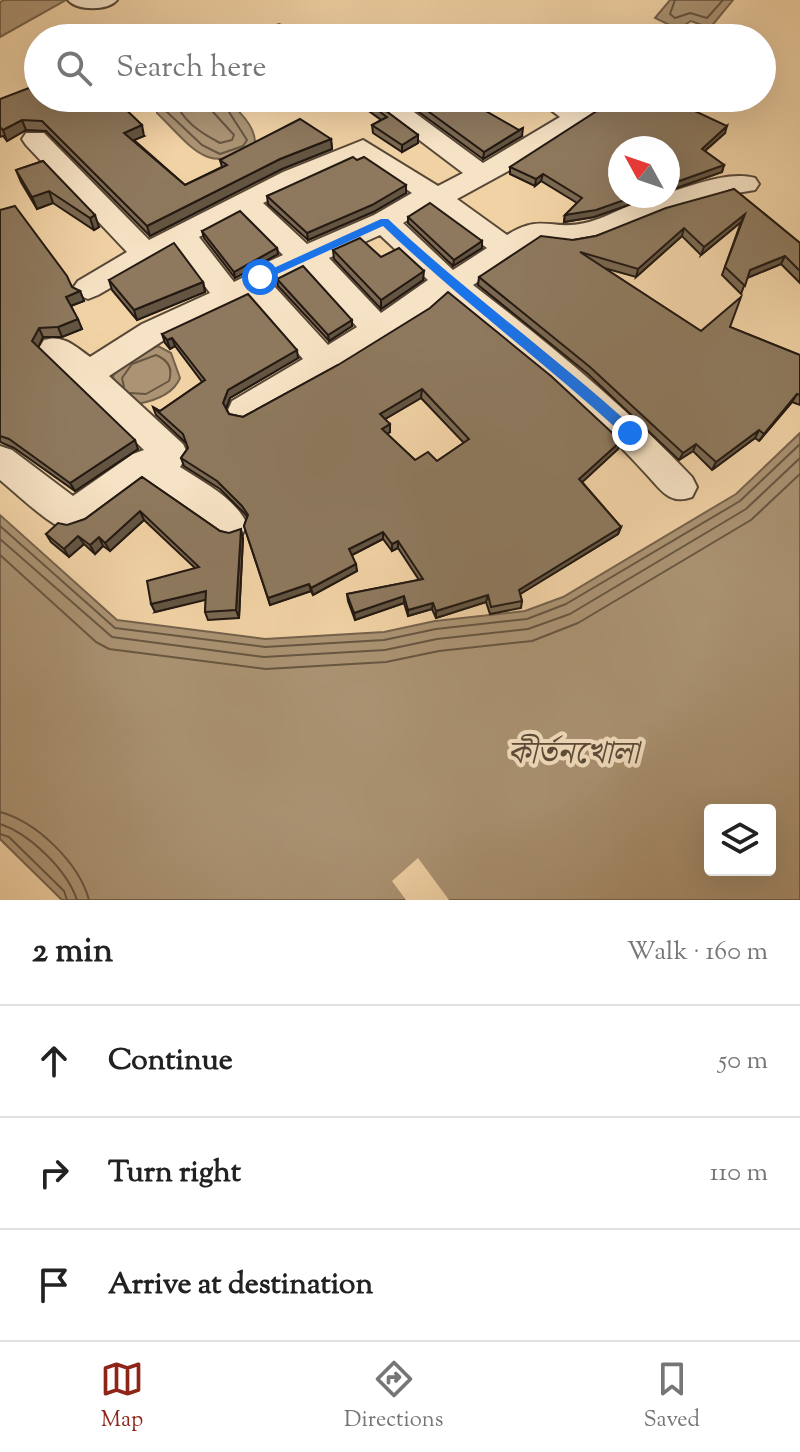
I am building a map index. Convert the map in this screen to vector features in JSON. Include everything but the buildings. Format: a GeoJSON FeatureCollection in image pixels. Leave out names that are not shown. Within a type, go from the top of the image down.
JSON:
{"type":"FeatureCollection","features":[{"type":"Feature","properties":{"kind":"street"},"geometry":{"type":"LineString","coordinates":[[81,1],[106,0]]}},
{"type":"Feature","properties":{"kind":"street"},"geometry":{"type":"LineString","coordinates":[[398,112],[482,175]]}},
{"type":"Feature","properties":{"kind":"street"},"geometry":{"type":"LineString","coordinates":[[570,112],[578,117]]}},
{"type":"Feature","properties":{"kind":"street"},"geometry":{"type":"LineString","coordinates":[[89,373],[153,332],[262,281],[260,277],[482,175],[586,112]]}},
{"type":"Feature","properties":{"kind":"street"},"geometry":{"type":"LineString","coordinates":[[35,139],[145,253]]}},
{"type":"Feature","properties":{"kind":"street"},"geometry":{"type":"LineString","coordinates":[[88,288],[181,233],[363,148],[478,225],[505,249]]}},
{"type":"Feature","properties":{"kind":"street"},"geometry":{"type":"LineString","coordinates":[[244,410],[534,231],[572,235],[594,231],[652,207],[711,189],[746,184]]}},
{"type":"Feature","properties":{"kind":"street"},"geometry":{"type":"LineString","coordinates":[[245,201],[306,255],[378,330]]}},
{"type":"Feature","properties":{"kind":"street"},"geometry":{"type":"LineString","coordinates":[[384,222],[450,284],[557,366],[630,433],[680,487]]}},
{"type":"Feature","properties":{"kind":"street"},"geometry":{"type":"LineString","coordinates":[[181,233],[241,290],[291,329],[326,362]]}},
{"type":"Feature","properties":{"kind":"street"},"geometry":{"type":"LineString","coordinates":[[55,348],[89,373],[105,394],[171,454],[154,469]]}},
{"type":"Feature","properties":{"kind":"street"},"geometry":{"type":"LineString","coordinates":[[0,460],[72,516],[145,464],[197,496],[229,524]]}},
{"type":"Feature","properties":{"kind":"water"},"geometry":{"type":"Polygon","coordinates":[[[66,0],[0,37],[0,2],[66,0]]]}},
{"type":"Feature","properties":{"kind":"water"},"geometry":{"type":"Polygon","coordinates":[[[670,0],[733,0],[713,24],[691,21],[668,24],[655,18],[670,0]]]}},
{"type":"Feature","properties":{"kind":"water"},"geometry":{"type":"Polygon","coordinates":[[[240,112],[249,124],[255,144],[225,159],[213,158],[191,147],[157,113],[240,112]]]}},
{"type":"Feature","properties":{"kind":"water"},"geometry":{"type":"Polygon","coordinates":[[[158,346],[171,353],[180,378],[168,393],[137,404],[116,387],[113,376],[126,359],[158,346]]]}},
{"type":"Feature","properties":{"kind":"water","name":"কীর্তনখোলা"},"geometry":{"type":"Polygon","coordinates":[[[800,433],[800,900],[62,900],[0,839],[0,515],[117,620],[265,639],[384,632],[435,621],[525,611],[563,597],[736,494],[800,433]]]}},
{"type":"Feature","properties":{"kind":"pier"},"geometry":{"type":"Polygon","coordinates":[[[418,858],[449,900],[406,900],[392,881],[418,858]]]}},
{"type":"Feature","properties":{"kind":"route"},"geometry":{"type":"LineString","coordinates":[[260,277],[346,236],[384,222],[448,282],[557,366],[630,433]]}}]}
